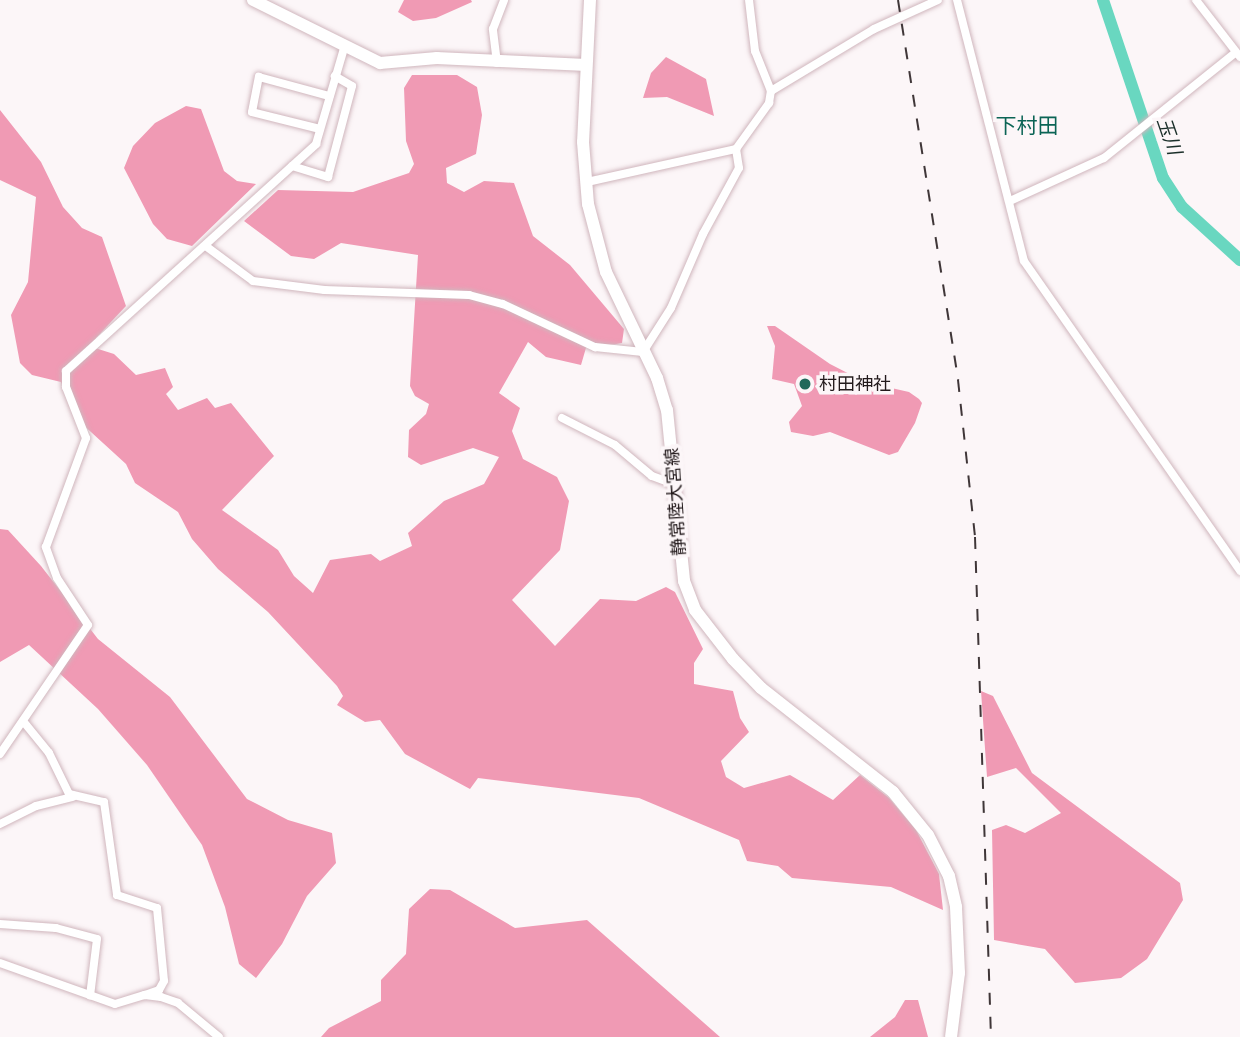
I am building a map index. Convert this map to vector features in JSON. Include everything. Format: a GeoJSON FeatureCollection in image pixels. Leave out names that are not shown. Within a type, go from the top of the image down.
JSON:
{"type":"FeatureCollection","features":[{"type":"Feature","properties":{"kind":"main road"},"geometry":{"type":"LineString","coordinates":[[253,0],[344,48],[380,63],[437,58],[498,63],[586,65]]}},
{"type":"Feature","properties":{"kind":"main road","name":"静常陸大宮線"},"geometry":{"type":"LineString","coordinates":[[590,0],[583,142],[587,182],[606,272],[657,378],[671,426],[684,582],[712,634],[761,688],[893,792],[928,835],[949,876],[956,907],[958,973],[951,1037]]}},
{"type":"Feature","properties":{"kind":"street"},"geometry":{"type":"LineString","coordinates":[[498,63],[493,29],[503,0]]}},
{"type":"Feature","properties":{"kind":"street"},"geometry":{"type":"LineString","coordinates":[[587,182],[736,149],[769,103],[771,91],[755,51],[749,0]]}},
{"type":"Feature","properties":{"kind":"street"},"geometry":{"type":"LineString","coordinates":[[771,91],[874,29],[938,0]]}},
{"type":"Feature","properties":{"kind":"street"},"geometry":{"type":"LineString","coordinates":[[957,0],[1024,261],[1237,558],[1240,571]]}},
{"type":"Feature","properties":{"kind":"street"},"geometry":{"type":"LineString","coordinates":[[1010,201],[1104,158],[1238,55],[1196,0]]}},
{"type":"Feature","properties":{"kind":"street"},"geometry":{"type":"LineString","coordinates":[[0,752],[88,625],[57,578],[46,547],[86,438],[66,387],[66,371],[176,269],[207,247],[316,144],[344,48]]}},
{"type":"Feature","properties":{"kind":"street"},"geometry":{"type":"LineString","coordinates":[[292,166],[328,177],[352,86],[335,76]]}},
{"type":"Feature","properties":{"kind":"street"},"geometry":{"type":"LineString","coordinates":[[320,129],[252,112],[259,77],[329,96]]}},
{"type":"Feature","properties":{"kind":"street"},"geometry":{"type":"LineString","coordinates":[[207,247],[253,281],[324,290],[478,297],[595,347],[643,352],[671,308],[703,234],[739,168],[736,149]]}},
{"type":"Feature","properties":{"kind":"street"},"geometry":{"type":"LineString","coordinates":[[562,418],[615,445],[652,476],[674,484]]}},
{"type":"Feature","properties":{"kind":"street"},"geometry":{"type":"LineString","coordinates":[[23,721],[48,753],[72,797]]}},
{"type":"Feature","properties":{"kind":"street"},"geometry":{"type":"LineString","coordinates":[[0,824],[36,806],[72,797],[104,802],[117,895],[157,908],[164,981],[159,989],[115,1004],[0,963]]}},
{"type":"Feature","properties":{"kind":"street"},"geometry":{"type":"LineString","coordinates":[[0,924],[56,928],[97,939],[90,996]]}},
{"type":"Feature","properties":{"kind":"street"},"geometry":{"type":"LineString","coordinates":[[145,995],[178,1003],[219,1037]]}},
{"type":"Feature","properties":{"kind":"shaded area"},"geometry":{"type":"Polygon","coordinates":[[[404,0],[472,2],[436,18],[413,21],[398,12],[404,0]]]}},
{"type":"Feature","properties":{"kind":"shaded area"},"geometry":{"type":"Polygon","coordinates":[[[666,57],[706,79],[714,116],[667,97],[643,98],[651,73],[666,57]]]}},
{"type":"Feature","properties":{"kind":"shaded area"},"geometry":{"type":"Polygon","coordinates":[[[412,75],[457,75],[477,87],[482,115],[476,154],[446,168],[447,183],[464,192],[484,181],[514,183],[533,236],[570,265],[624,329],[622,343],[605,346],[588,341],[581,365],[546,357],[528,342],[499,393],[520,408],[512,431],[523,459],[557,477],[569,501],[560,550],[512,600],[555,646],[600,599],[636,601],[666,587],[675,592],[703,649],[694,663],[694,684],[733,691],[740,718],[749,732],[721,761],[726,777],[744,788],[790,775],[833,800],[860,775],[889,798],[916,830],[939,874],[943,910],[891,887],[792,878],[778,866],[747,861],[739,840],[639,798],[478,778],[470,789],[405,754],[380,720],[365,722],[337,705],[343,696],[337,686],[268,612],[218,569],[192,539],[178,512],[135,483],[126,464],[80,422],[61,382],[32,375],[20,363],[11,315],[28,282],[36,197],[0,180],[0,110],[41,162],[63,207],[82,228],[102,237],[126,306],[96,338],[95,348],[114,354],[136,375],[165,368],[173,387],[166,394],[178,410],[207,398],[215,408],[231,403],[274,456],[222,510],[278,550],[294,576],[313,593],[330,560],[371,554],[380,561],[412,546],[408,533],[444,501],[484,484],[499,457],[473,448],[421,465],[408,457],[409,430],[426,414],[429,404],[415,396],[410,386],[418,255],[341,243],[314,259],[291,256],[244,221],[278,190],[353,192],[409,173],[414,164],[406,141],[404,88],[412,75]]]}},
{"type":"Feature","properties":{"kind":"shaded area"},"geometry":{"type":"Polygon","coordinates":[[[186,106],[201,109],[224,171],[237,181],[256,184],[192,246],[167,239],[153,224],[124,168],[133,146],[155,123],[186,106]]]}},
{"type":"Feature","properties":{"kind":"shaded area"},"geometry":{"type":"Polygon","coordinates":[[[767,326],[775,326],[830,364],[865,382],[909,392],[919,399],[922,403],[915,423],[898,452],[889,455],[830,432],[813,436],[791,432],[789,422],[802,406],[794,384],[772,379],[775,346],[767,326]]]}},
{"type":"Feature","properties":{"kind":"shaded area"},"geometry":{"type":"Polygon","coordinates":[[[0,529],[8,530],[41,566],[98,639],[170,697],[247,799],[288,820],[332,833],[336,863],[307,896],[282,944],[256,978],[239,964],[225,907],[202,845],[147,765],[98,709],[29,645],[0,662],[0,529]]]}},
{"type":"Feature","properties":{"kind":"shaded area"},"geometry":{"type":"Polygon","coordinates":[[[981,691],[993,696],[1032,773],[1180,883],[1183,900],[1147,959],[1121,978],[1075,983],[1045,949],[994,940],[992,830],[1006,825],[1025,833],[1061,813],[1016,768],[987,777],[981,691]]]}},
{"type":"Feature","properties":{"kind":"shaded area"},"geometry":{"type":"Polygon","coordinates":[[[430,889],[450,890],[515,928],[587,920],[720,1037],[321,1037],[329,1028],[381,1001],[381,980],[406,954],[409,909],[430,889]]]}},
{"type":"Feature","properties":{"kind":"shaded area"},"geometry":{"type":"Polygon","coordinates":[[[905,1000],[918,1000],[928,1037],[870,1037],[895,1017],[905,1000]]]}},
{"type":"Feature","properties":{"kind":"waterway","name":"玉川"},"geometry":{"type":"LineString","coordinates":[[1103,0],[1163,178],[1182,207],[1240,260]]}},
{"type":"Feature","properties":{"kind":"railway"},"geometry":{"type":"LineString","coordinates":[[898,0],[958,380],[975,537],[991,1037]]}},
{"type":"Feature","properties":{"kind":"place","name":"村田神社"},"geometry":{"type":"Point","coordinates":[805,384]}},
{"type":"Feature","properties":{"kind":"district","name":"下村田"},"geometry":{"type":"Point","coordinates":[1027,126]}}]}
